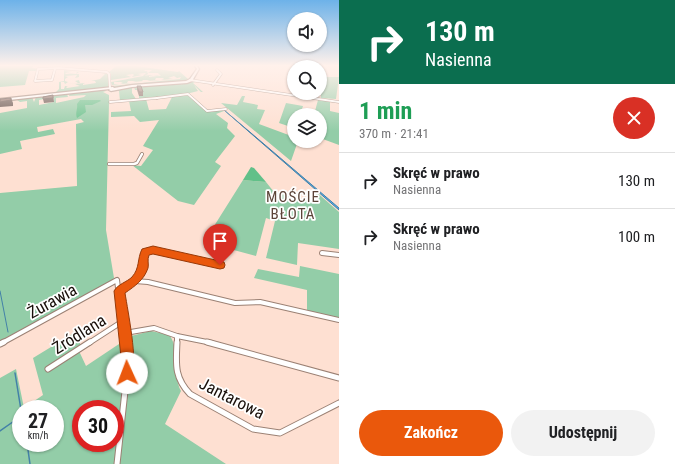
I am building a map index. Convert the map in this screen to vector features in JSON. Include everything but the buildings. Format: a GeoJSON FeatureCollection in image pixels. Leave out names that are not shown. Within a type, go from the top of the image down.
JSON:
{"type":"FeatureCollection","features":[{"type":"Feature","properties":{"kind":"main road"},"geometry":{"type":"LineString","coordinates":[[0,100],[114,88]]}},
{"type":"Feature","properties":{"kind":"street"},"geometry":{"type":"LineString","coordinates":[[233,88],[339,102]]}},
{"type":"Feature","properties":{"kind":"street"},"geometry":{"type":"LineString","coordinates":[[110,102],[188,94],[207,110],[226,109]]}},
{"type":"Feature","properties":{"kind":"street"},"geometry":{"type":"LineString","coordinates":[[109,164],[134,164],[142,154]]}},
{"type":"Feature","properties":{"kind":"street"},"geometry":{"type":"LineString","coordinates":[[117,464],[127,373],[125,333],[120,291],[135,281],[143,267],[143,254],[149,250],[220,265]]}},
{"type":"Feature","properties":{"kind":"street"},"geometry":{"type":"LineString","coordinates":[[322,253],[339,255]]}},
{"type":"Feature","properties":{"kind":"street","name":"Żurawia"},"geometry":{"type":"LineString","coordinates":[[0,344],[117,280],[120,291]]}},
{"type":"Feature","properties":{"kind":"street"},"geometry":{"type":"LineString","coordinates":[[135,281],[148,282],[236,303],[244,304],[253,302],[339,320]]}},
{"type":"Feature","properties":{"kind":"street","name":"Źródlana"},"geometry":{"type":"LineString","coordinates":[[48,369],[123,321]]}},
{"type":"Feature","properties":{"kind":"street"},"geometry":{"type":"LineString","coordinates":[[125,333],[154,328],[177,336],[218,344],[339,378]]}},
{"type":"Feature","properties":{"kind":"street","name":"Jantarowa"},"geometry":{"type":"LineString","coordinates":[[177,336],[176,370],[179,382],[183,387],[190,394],[253,429],[280,433],[339,403]]}},
{"type":"Feature","properties":{"kind":"green space"},"geometry":{"type":"Polygon","coordinates":[[[59,88],[64,89],[64,88],[104,88],[54,94],[59,88]]]}},
{"type":"Feature","properties":{"kind":"green space"},"geometry":{"type":"Polygon","coordinates":[[[132,88],[132,93],[136,99],[139,99],[120,101],[119,91],[111,91],[132,88]]]}},
{"type":"Feature","properties":{"kind":"green space"},"geometry":{"type":"Polygon","coordinates":[[[134,88],[196,88],[198,91],[186,94],[139,99],[139,96],[143,96],[141,90],[135,90],[134,88]]]}},
{"type":"Feature","properties":{"kind":"green space"},"geometry":{"type":"Polygon","coordinates":[[[327,88],[338,88],[336,99],[327,98],[327,88]]]}},
{"type":"Feature","properties":{"kind":"green space"},"geometry":{"type":"Polygon","coordinates":[[[106,91],[103,92],[109,95],[106,230],[114,278],[112,281],[0,341],[0,193],[77,186],[76,124],[84,122],[81,119],[37,127],[38,132],[53,129],[55,134],[20,141],[22,149],[0,154],[0,113],[27,108],[27,101],[0,101],[32,97],[34,102],[36,97],[44,96],[44,99],[39,100],[39,105],[54,102],[54,96],[47,96],[67,94],[68,97],[56,98],[56,103],[84,97],[86,95],[69,96],[70,93],[106,91]]]}},
{"type":"Feature","properties":{"kind":"green space"},"geometry":{"type":"Polygon","coordinates":[[[188,95],[209,111],[223,110],[224,111],[216,114],[228,123],[227,128],[235,136],[215,162],[221,166],[194,205],[178,201],[132,165],[141,166],[153,150],[143,146],[159,120],[140,122],[134,116],[111,117],[111,112],[131,111],[129,101],[146,99],[149,110],[166,109],[172,97],[188,95]]]}},
{"type":"Feature","properties":{"kind":"green space"},"geometry":{"type":"Polygon","coordinates":[[[242,96],[245,96],[243,102],[258,105],[257,109],[265,110],[259,124],[287,134],[287,148],[296,148],[291,161],[221,103],[237,105],[242,96]]]}},
{"type":"Feature","properties":{"kind":"green space"},"geometry":{"type":"Polygon","coordinates":[[[80,100],[101,101],[92,105],[85,105],[86,112],[77,118],[77,104],[80,100]]]}},
{"type":"Feature","properties":{"kind":"green space"},"geometry":{"type":"Polygon","coordinates":[[[318,100],[330,101],[330,111],[339,113],[339,145],[327,141],[327,108],[316,108],[318,100]]]}},
{"type":"Feature","properties":{"kind":"green space"},"geometry":{"type":"Polygon","coordinates":[[[286,103],[303,106],[302,108],[287,108],[287,126],[279,123],[286,103]]]}},
{"type":"Feature","properties":{"kind":"green space"},"geometry":{"type":"Polygon","coordinates":[[[251,167],[254,168],[266,182],[243,180],[251,167]]]}},
{"type":"Feature","properties":{"kind":"green space"},"geometry":{"type":"Polygon","coordinates":[[[243,180],[266,182],[274,192],[311,202],[314,190],[339,212],[339,249],[298,243],[297,265],[266,258],[275,221],[266,218],[256,256],[204,242],[243,180]]]}},
{"type":"Feature","properties":{"kind":"green space"},"geometry":{"type":"Polygon","coordinates":[[[300,266],[339,274],[339,319],[307,312],[307,290],[254,278],[258,269],[299,277],[300,266]]]}},
{"type":"Feature","properties":{"kind":"green space"},"geometry":{"type":"Polygon","coordinates":[[[151,331],[170,336],[175,348],[177,377],[181,391],[165,424],[226,464],[0,464],[0,378],[16,369],[22,400],[12,400],[12,452],[64,452],[64,400],[36,400],[43,395],[33,358],[74,333],[83,349],[79,351],[86,366],[131,336],[151,331]]]}},
{"type":"Feature","properties":{"kind":"water"},"geometry":{"type":"Polygon","coordinates":[[[224,110],[339,208],[339,210],[224,110]]]}},
{"type":"Feature","properties":{"kind":"waterway"},"geometry":{"type":"LineString","coordinates":[[0,291],[8,332]]}},
{"type":"Feature","properties":{"kind":"waterway"},"geometry":{"type":"LineString","coordinates":[[15,373],[19,400]]}},
{"type":"Feature","properties":{"kind":"waterway"},"geometry":{"type":"LineString","coordinates":[[0,431],[12,423]]}},
{"type":"Feature","properties":{"kind":"waterway"},"geometry":{"type":"LineString","coordinates":[[28,452],[30,464]]}},
{"type":"Feature","properties":{"kind":"district","name":"MOŚCIE BŁOTA"},"geometry":{"type":"Point","coordinates":[293,206]}},
{"type":"Feature","properties":{"kind":"route"},"geometry":{"type":"LineString","coordinates":[[127,373],[127,357],[120,291],[135,281],[143,267],[143,254],[149,250],[153,250],[220,265]]}}]}
